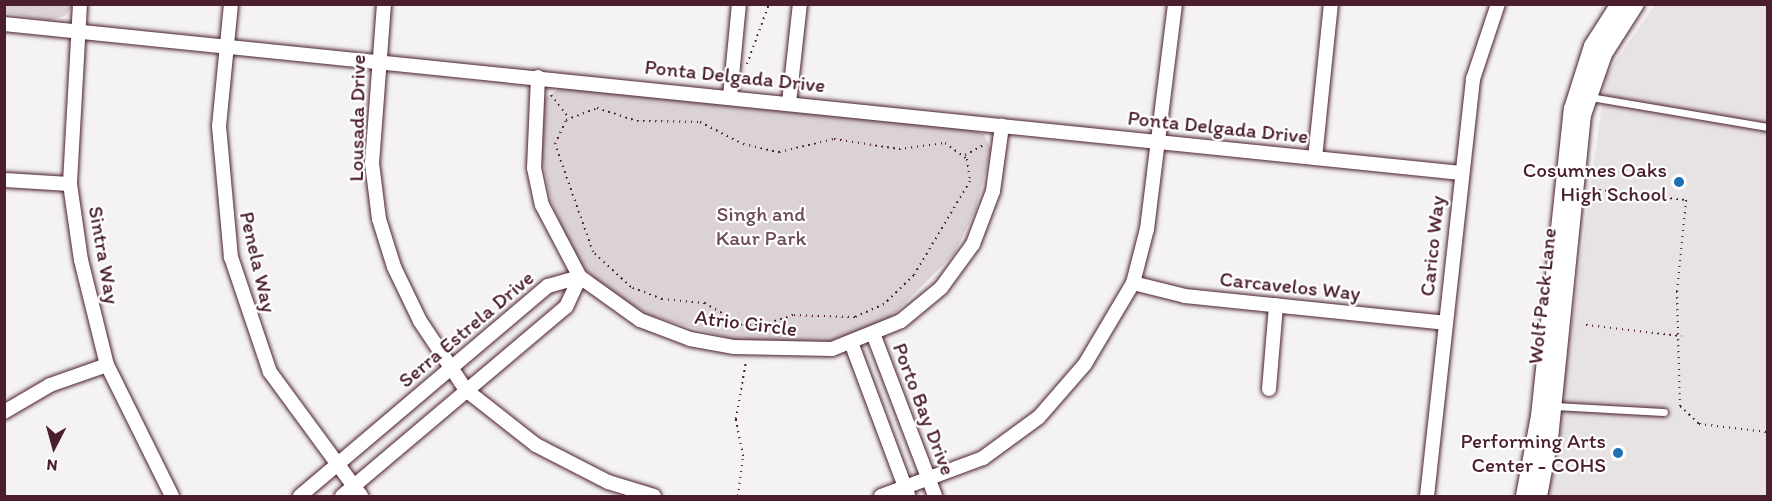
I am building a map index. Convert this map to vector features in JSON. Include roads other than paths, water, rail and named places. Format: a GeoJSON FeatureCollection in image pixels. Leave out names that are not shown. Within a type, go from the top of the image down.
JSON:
{"type":"FeatureCollection","features":[{"type":"Feature","properties":{"kind":"street","name":"Sintra Way"},"geometry":{"type":"LineString","coordinates":[[80,4],[70,183],[81,260],[107,365],[167,495]]}},
{"type":"Feature","properties":{"kind":"street","name":"Penela Way"},"geometry":{"type":"LineString","coordinates":[[231,4],[219,126],[231,257],[270,372],[337,466],[352,494]]}},
{"type":"Feature","properties":{"kind":"street","name":"Lousada Drive"},"geometry":{"type":"LineString","coordinates":[[384,4],[372,163],[379,219],[394,267],[451,368],[466,390],[536,445],[579,470],[654,496]]}},
{"type":"Feature","properties":{"kind":"street"},"geometry":{"type":"LineString","coordinates":[[730,97],[739,4]]}},
{"type":"Feature","properties":{"kind":"street"},"geometry":{"type":"LineString","coordinates":[[789,103],[800,4]]}},
{"type":"Feature","properties":{"kind":"street"},"geometry":{"type":"LineString","coordinates":[[881,496],[908,492],[929,480],[983,458],[1039,417],[1085,364],[1133,283],[1160,143],[1175,4]]}},
{"type":"Feature","properties":{"kind":"street"},"geometry":{"type":"LineString","coordinates":[[1315,158],[1331,4]]}},
{"type":"Feature","properties":{"kind":"street","name":"Carico Way"},"geometry":{"type":"LineString","coordinates":[[1427,496],[1473,79],[1498,4]]}},
{"type":"Feature","properties":{"kind":"street","name":"Wolf Pack Lane"},"geometry":{"type":"LineString","coordinates":[[1524,496],[1581,95],[1592,46],[1619,4]]}},
{"type":"Feature","properties":{"kind":"street","name":"Wolf Pack Lane"},"geometry":{"type":"LineString","coordinates":[[1539,496],[1554,405],[1581,95],[1636,4]]}},
{"type":"Feature","properties":{"kind":"street","name":"Ponta Delgada Drive"},"geometry":{"type":"LineString","coordinates":[[4,24],[78,28],[1461,173]]}},
{"type":"Feature","properties":{"kind":"street","name":"Atrio Circle"},"geometry":{"type":"LineString","coordinates":[[538,77],[534,168],[540,196],[555,237],[580,277],[640,320],[690,339],[791,352],[852,345],[874,336],[941,288],[972,244],[993,191],[1002,126]]}},
{"type":"Feature","properties":{"kind":"street"},"geometry":{"type":"LineString","coordinates":[[4,180],[70,183]]}},
{"type":"Feature","properties":{"kind":"street"},"geometry":{"type":"LineString","coordinates":[[352,494],[466,390],[566,307],[580,277]]}},
{"type":"Feature","properties":{"kind":"street","name":"Serra Estrela Drive"},"geometry":{"type":"LineString","coordinates":[[300,496],[548,286],[580,277]]}},
{"type":"Feature","properties":{"kind":"street","name":"Carcavelos Way"},"geometry":{"type":"LineString","coordinates":[[1133,283],[1167,293],[1445,323]]}},
{"type":"Feature","properties":{"kind":"street"},"geometry":{"type":"LineString","coordinates":[[1269,389],[1276,305]]}},
{"type":"Feature","properties":{"kind":"street","name":"Porto Bay Drive"},"geometry":{"type":"LineString","coordinates":[[874,336],[935,496]]}},
{"type":"Feature","properties":{"kind":"street","name":"Porto Bay Drive"},"geometry":{"type":"LineString","coordinates":[[852,345],[908,492]]}},
{"type":"Feature","properties":{"kind":"street"},"geometry":{"type":"LineString","coordinates":[[4,412],[50,385],[107,365]]}},
{"type":"Feature","properties":{"kind":"lane"},"geometry":{"type":"LineString","coordinates":[[1581,95],[1767,127]]}},
{"type":"Feature","properties":{"kind":"lane"},"geometry":{"type":"LineString","coordinates":[[1554,405],[1664,412]]}},
{"type":"Feature","properties":{"kind":"place","name":"Cosumnes Oaks High School"},"geometry":{"type":"Point","coordinates":[1679,182]}},
{"type":"Feature","properties":{"kind":"place","name":"Performing Arts Center - COHS"},"geometry":{"type":"Point","coordinates":[1618,453]}},
{"type":"Feature","properties":{"kind":"park label","name":"Singh and Kaur Park"},"geometry":{"type":"Point","coordinates":[761,226]}}]}
